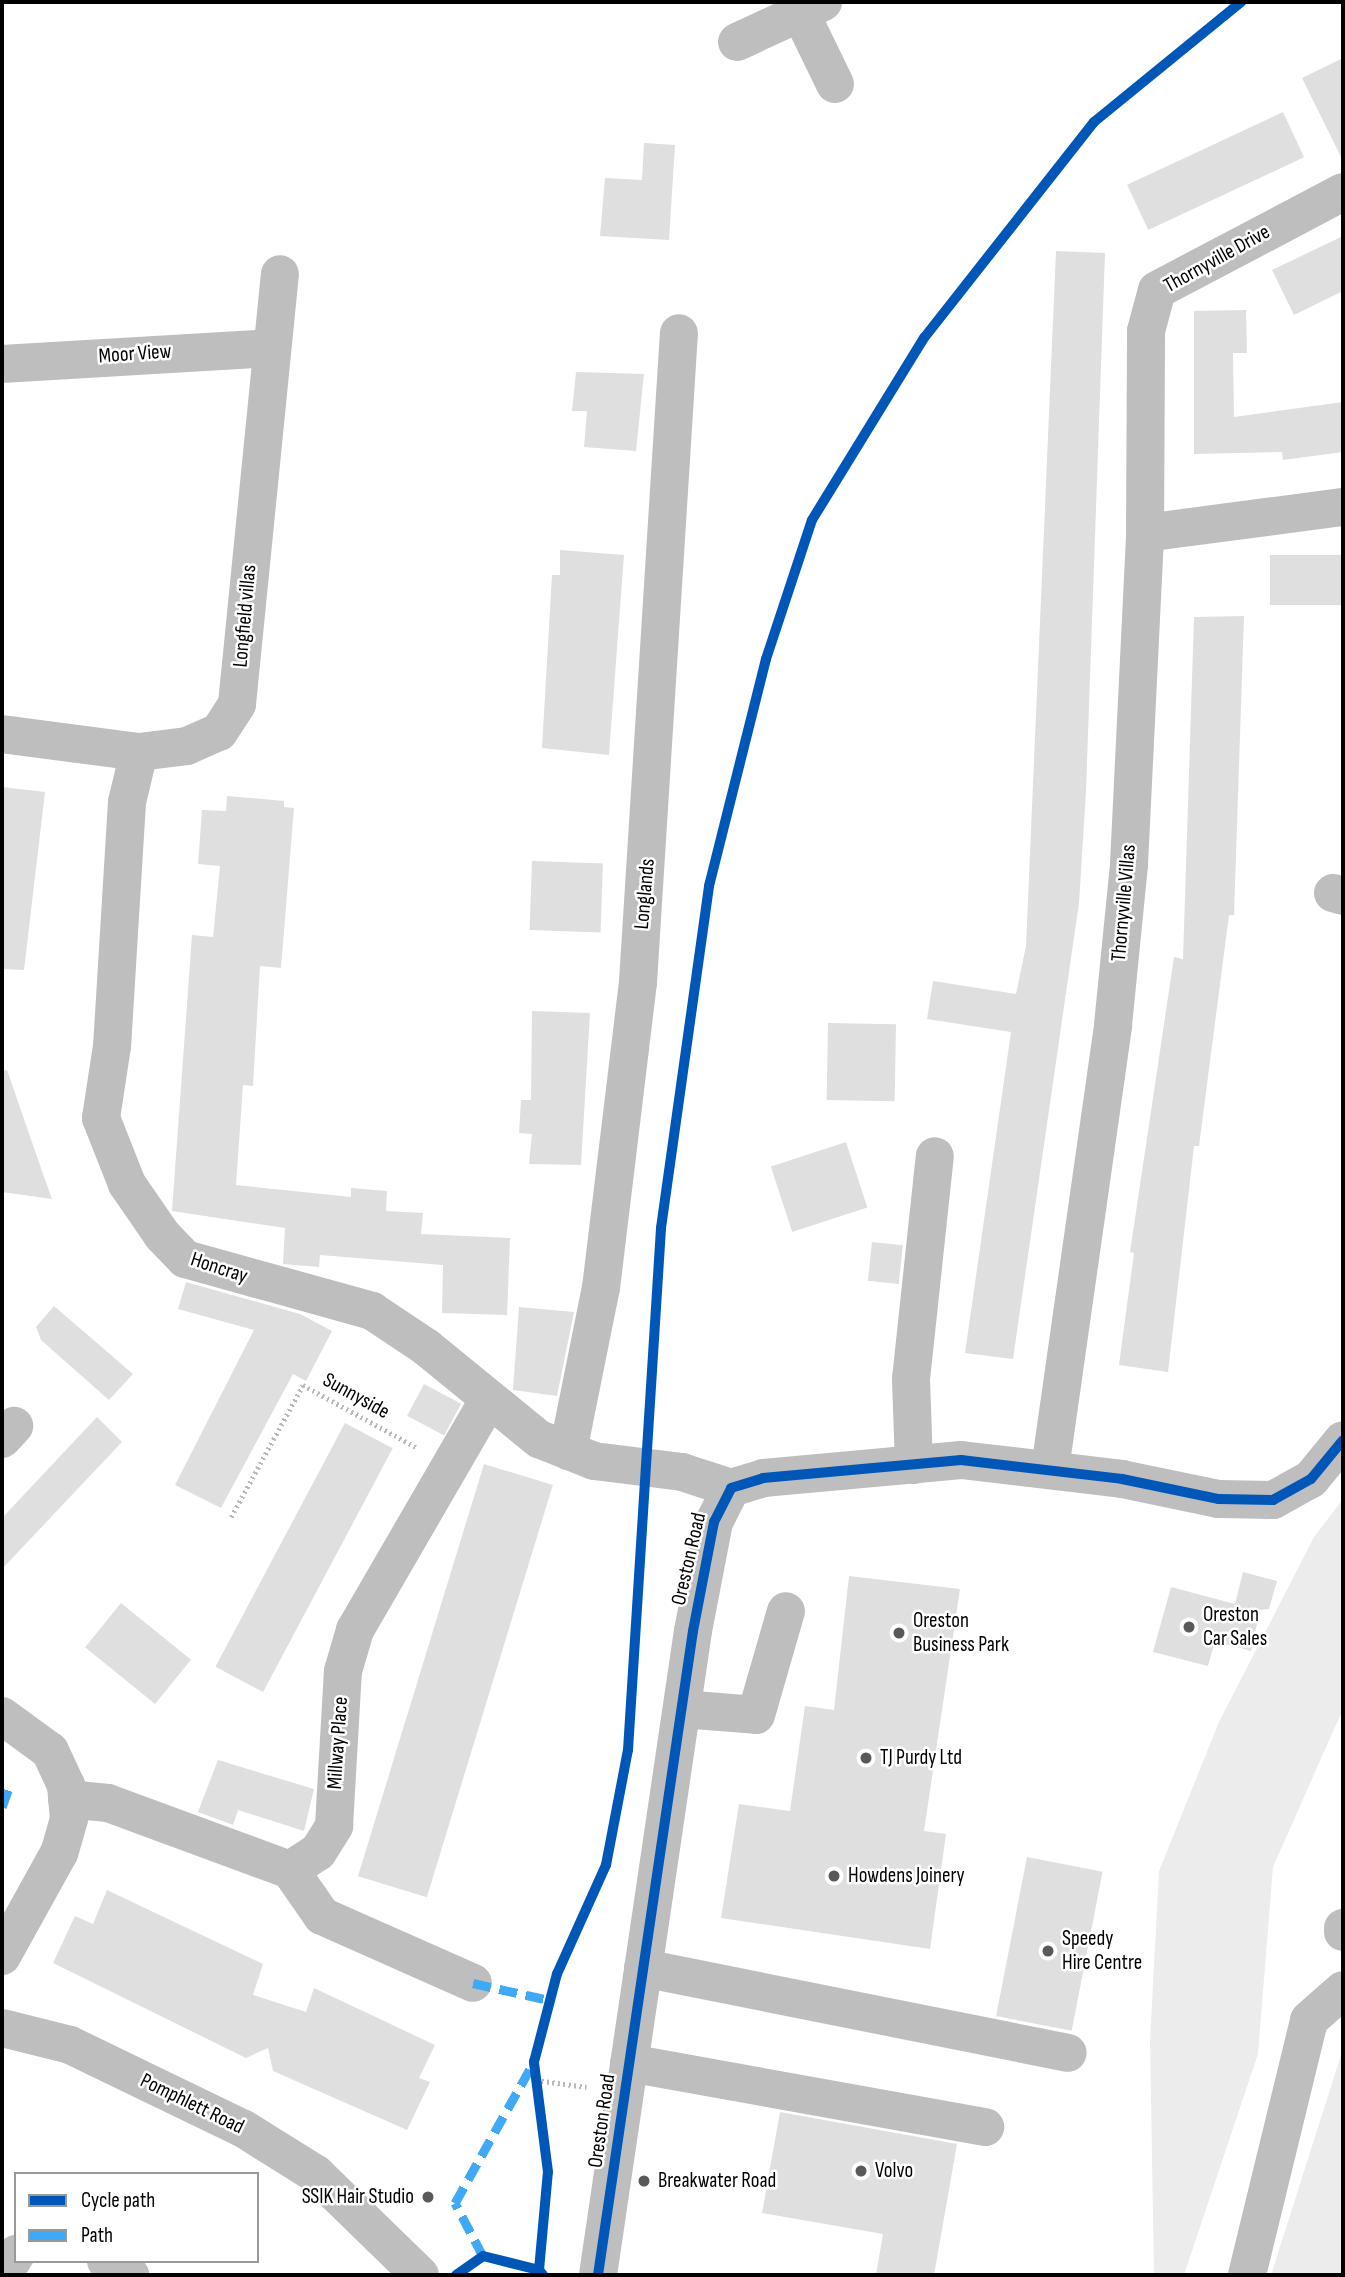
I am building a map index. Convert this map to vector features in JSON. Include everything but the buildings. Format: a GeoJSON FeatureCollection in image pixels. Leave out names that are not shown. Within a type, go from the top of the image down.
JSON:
{"type":"FeatureCollection","features":[{"type":"Feature","properties":{"kind":"street"},"geometry":{"type":"LineString","coordinates":[[737,42],[812,7],[835,84]]}},
{"type":"Feature","properties":{"kind":"street","name":"Thornyville Drive"},"geometry":{"type":"LineString","coordinates":[[1145,533],[1146,331],[1157,290],[1343,192]]}},
{"type":"Feature","properties":{"kind":"street","name":"Longfield villas"},"geometry":{"type":"LineString","coordinates":[[2,734],[139,752],[187,746],[219,732],[237,704],[269,348],[280,274]]}},
{"type":"Feature","properties":{"kind":"street","name":"Longlands"},"geometry":{"type":"LineString","coordinates":[[581,1456],[638,982],[679,333]]}},
{"type":"Feature","properties":{"kind":"street","name":"Moor View"},"geometry":{"type":"LineString","coordinates":[[2,364],[269,348]]}},
{"type":"Feature","properties":{"kind":"street"},"geometry":{"type":"LineString","coordinates":[[1145,533],[1343,507]]}},
{"type":"Feature","properties":{"kind":"street","name":"Thornyville Villas"},"geometry":{"type":"LineString","coordinates":[[1050,1469],[1117,985],[1129,863],[1145,533]]}},
{"type":"Feature","properties":{"kind":"street","name":"Honcray"},"geometry":{"type":"LineString","coordinates":[[139,752],[127,803],[112,1046],[101,1118],[127,1184],[185,1259],[372,1311],[539,1439],[581,1456],[682,1472],[731,1488]]}},
{"type":"Feature","properties":{"kind":"street"},"geometry":{"type":"LineString","coordinates":[[914,1465],[911,1379],[935,1156]]}},
{"type":"Feature","properties":{"kind":"street","name":"Millway Place"},"geometry":{"type":"LineString","coordinates":[[290,1870],[318,1852],[334,1826],[343,1671],[355,1630],[489,1399]]}},
{"type":"Feature","properties":{"kind":"street"},"geometry":{"type":"LineString","coordinates":[[731,1488],[763,1478],[961,1460],[1050,1469],[1219,1499],[1273,1500],[1311,1479],[1343,1440]]}},
{"type":"Feature","properties":{"kind":"street","name":"Oreston Road"},"geometry":{"type":"LineString","coordinates":[[598,2275],[607,2235],[643,1968],[713,1522],[731,1488]]}},
{"type":"Feature","properties":{"kind":"street"},"geometry":{"type":"LineString","coordinates":[[682,1709],[756,1715],[786,1611]]}},
{"type":"Feature","properties":{"kind":"street"},"geometry":{"type":"LineString","coordinates":[[2,1716],[50,1751],[67,1799],[69,1819],[59,1853],[2,1956]]}},
{"type":"Feature","properties":{"kind":"street"},"geometry":{"type":"LineString","coordinates":[[67,1799],[108,1803],[290,1870],[322,1916],[473,1983]]}},
{"type":"Feature","properties":{"kind":"street"},"geometry":{"type":"LineString","coordinates":[[643,1968],[1068,2053]]}},
{"type":"Feature","properties":{"kind":"street"},"geometry":{"type":"LineString","coordinates":[[1247,2275],[1309,2020],[1343,1990]]}},
{"type":"Feature","properties":{"kind":"street","name":"Pomphlett Road"},"geometry":{"type":"LineString","coordinates":[[2,2028],[70,2045],[244,2129],[316,2174],[360,2221],[421,2275]]}},
{"type":"Feature","properties":{"kind":"street"},"geometry":{"type":"LineString","coordinates":[[627,2078],[985,2127]]}},
{"type":"Feature","properties":{"kind":"street","name":"Pomphlett Road"},"geometry":{"type":"LineString","coordinates":[[360,2221],[381,2275]]}},
{"type":"Feature","properties":{"kind":"street"},"geometry":{"type":"LineString","coordinates":[[569,2275],[607,2235]]}},
{"type":"Feature","properties":{"kind":"street"},"geometry":{"type":"LineString","coordinates":[[3,2275],[14,2257]]}},
{"type":"Feature","properties":{"kind":"street"},"geometry":{"type":"LineString","coordinates":[[109,2263],[130,2275]]}},
{"type":"Feature","properties":{"kind":"path"},"geometry":{"type":"LineString","coordinates":[[534,2062],[538,2093]]}},
{"type":"Feature","properties":{"kind":"path"},"geometry":{"type":"LineString","coordinates":[[536,2080],[627,2078]]}},
{"type":"Feature","properties":{"kind":"shaded area"},"geometry":{"type":"Polygon","coordinates":[[[1343,1499],[1343,1709],[1273,1867],[1258,2054],[1184,2275],[1154,2275],[1150,2040],[1159,1871],[1219,1722],[1314,1537],[1343,1499]]]}},
{"type":"Feature","properties":{"kind":"shaded area"},"geometry":{"type":"Polygon","coordinates":[[[1341,2055],[1343,2275],[1271,2275],[1341,2055]]]}},
{"type":"Feature","properties":{"kind":"marked path"},"geometry":{"type":"LineString","coordinates":[[2,1807],[10,1785]]}},
{"type":"Feature","properties":{"kind":"marked path"},"geometry":{"type":"LineString","coordinates":[[473,1983],[549,2000]]}},
{"type":"Feature","properties":{"kind":"marked path"},"geometry":{"type":"LineString","coordinates":[[483,2256],[455,2203],[532,2065]]}},
{"type":"Feature","properties":{"kind":"cycle path"},"geometry":{"type":"LineString","coordinates":[[543,2275],[539,2270],[548,2172],[534,2062],[557,1974],[606,1865],[628,1750],[661,1228],[709,886],[766,659],[812,520],[924,338],[1094,122],[1241,2]]}},
{"type":"Feature","properties":{"kind":"cycle path"},"geometry":{"type":"LineString","coordinates":[[598,2275],[693,1631],[714,1522],[731,1488],[763,1478],[961,1460],[1122,1479],[1219,1499],[1273,1500],[1311,1479],[1343,1440]]}},
{"type":"Feature","properties":{"kind":"cycle path"},"geometry":{"type":"LineString","coordinates":[[456,2275],[483,2256],[539,2270]]}},
{"type":"Feature","properties":{"kind":"place","name":"Oreston Car Sales"},"geometry":{"type":"Point","coordinates":[1189,1627]}},
{"type":"Feature","properties":{"kind":"place","name":"Oreston Business Park"},"geometry":{"type":"Point","coordinates":[899,1633]}},
{"type":"Feature","properties":{"kind":"place","name":"TJ Purdy Ltd"},"geometry":{"type":"Point","coordinates":[866,1758]}},
{"type":"Feature","properties":{"kind":"place","name":"Howdens Joinery"},"geometry":{"type":"Point","coordinates":[834,1876]}},
{"type":"Feature","properties":{"kind":"place","name":"Speedy Hire Centre"},"geometry":{"type":"Point","coordinates":[1048,1951]}},
{"type":"Feature","properties":{"kind":"place","name":"Volvo"},"geometry":{"type":"Point","coordinates":[861,2171]}},
{"type":"Feature","properties":{"kind":"place","name":"Breakwater Road"},"geometry":{"type":"Point","coordinates":[644,2181]}},
{"type":"Feature","properties":{"kind":"place","name":"SSIK Hair Studio"},"geometry":{"type":"Point","coordinates":[428,2197]}}]}
